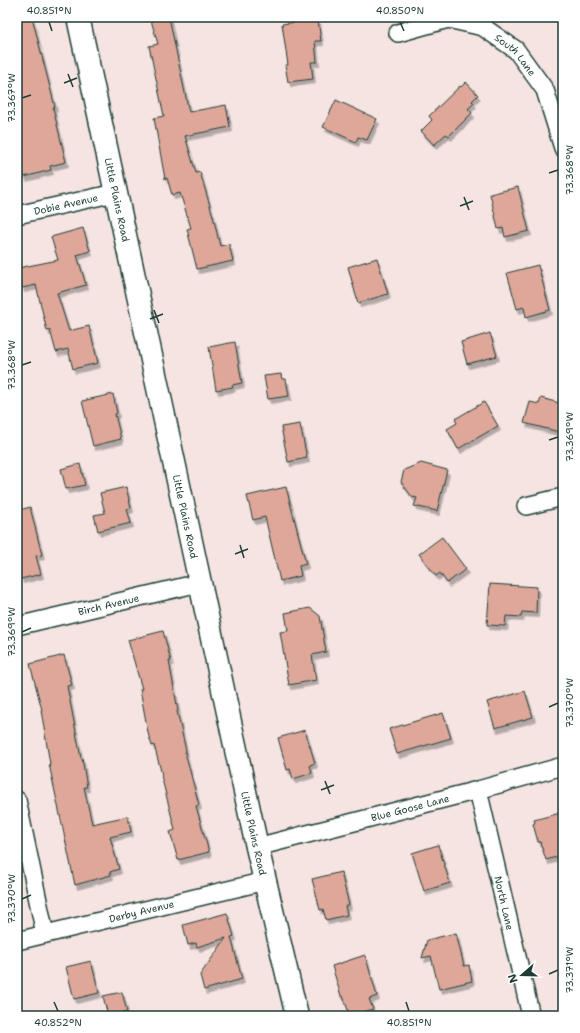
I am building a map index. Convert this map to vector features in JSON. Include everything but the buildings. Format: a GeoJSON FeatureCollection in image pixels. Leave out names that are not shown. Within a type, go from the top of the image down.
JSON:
{"type":"FeatureCollection","features":[{"type":"Feature","properties":{"kind":"street","name":"Little Plains Road"},"geometry":{"type":"LineString","coordinates":[[78,17],[199,583],[257,847],[297,1016]]}},
{"type":"Feature","properties":{"kind":"street","name":"South Lane"},"geometry":{"type":"LineString","coordinates":[[398,33],[448,19],[483,27],[490,31],[516,50],[545,90],[563,148]]}},
{"type":"Feature","properties":{"kind":"street","name":"Dobie Avenue"},"geometry":{"type":"LineString","coordinates":[[17,215],[115,193]]}},
{"type":"Feature","properties":{"kind":"street"},"geometry":{"type":"LineString","coordinates":[[526,506],[563,497]]}},
{"type":"Feature","properties":{"kind":"street","name":"Birch Avenue"},"geometry":{"type":"LineString","coordinates":[[17,626],[199,583]]}},
{"type":"Feature","properties":{"kind":"street","name":"Blue Goose Lane"},"geometry":{"type":"LineString","coordinates":[[257,847],[478,790],[563,766]]}},
{"type":"Feature","properties":{"kind":"street","name":"North Lane"},"geometry":{"type":"LineString","coordinates":[[478,790],[531,1016]]}},
{"type":"Feature","properties":{"kind":"street"},"geometry":{"type":"LineString","coordinates":[[17,800],[45,934]]}},
{"type":"Feature","properties":{"kind":"street","name":"Derby Avenue"},"geometry":{"type":"LineString","coordinates":[[17,941],[265,881]]}}]}
